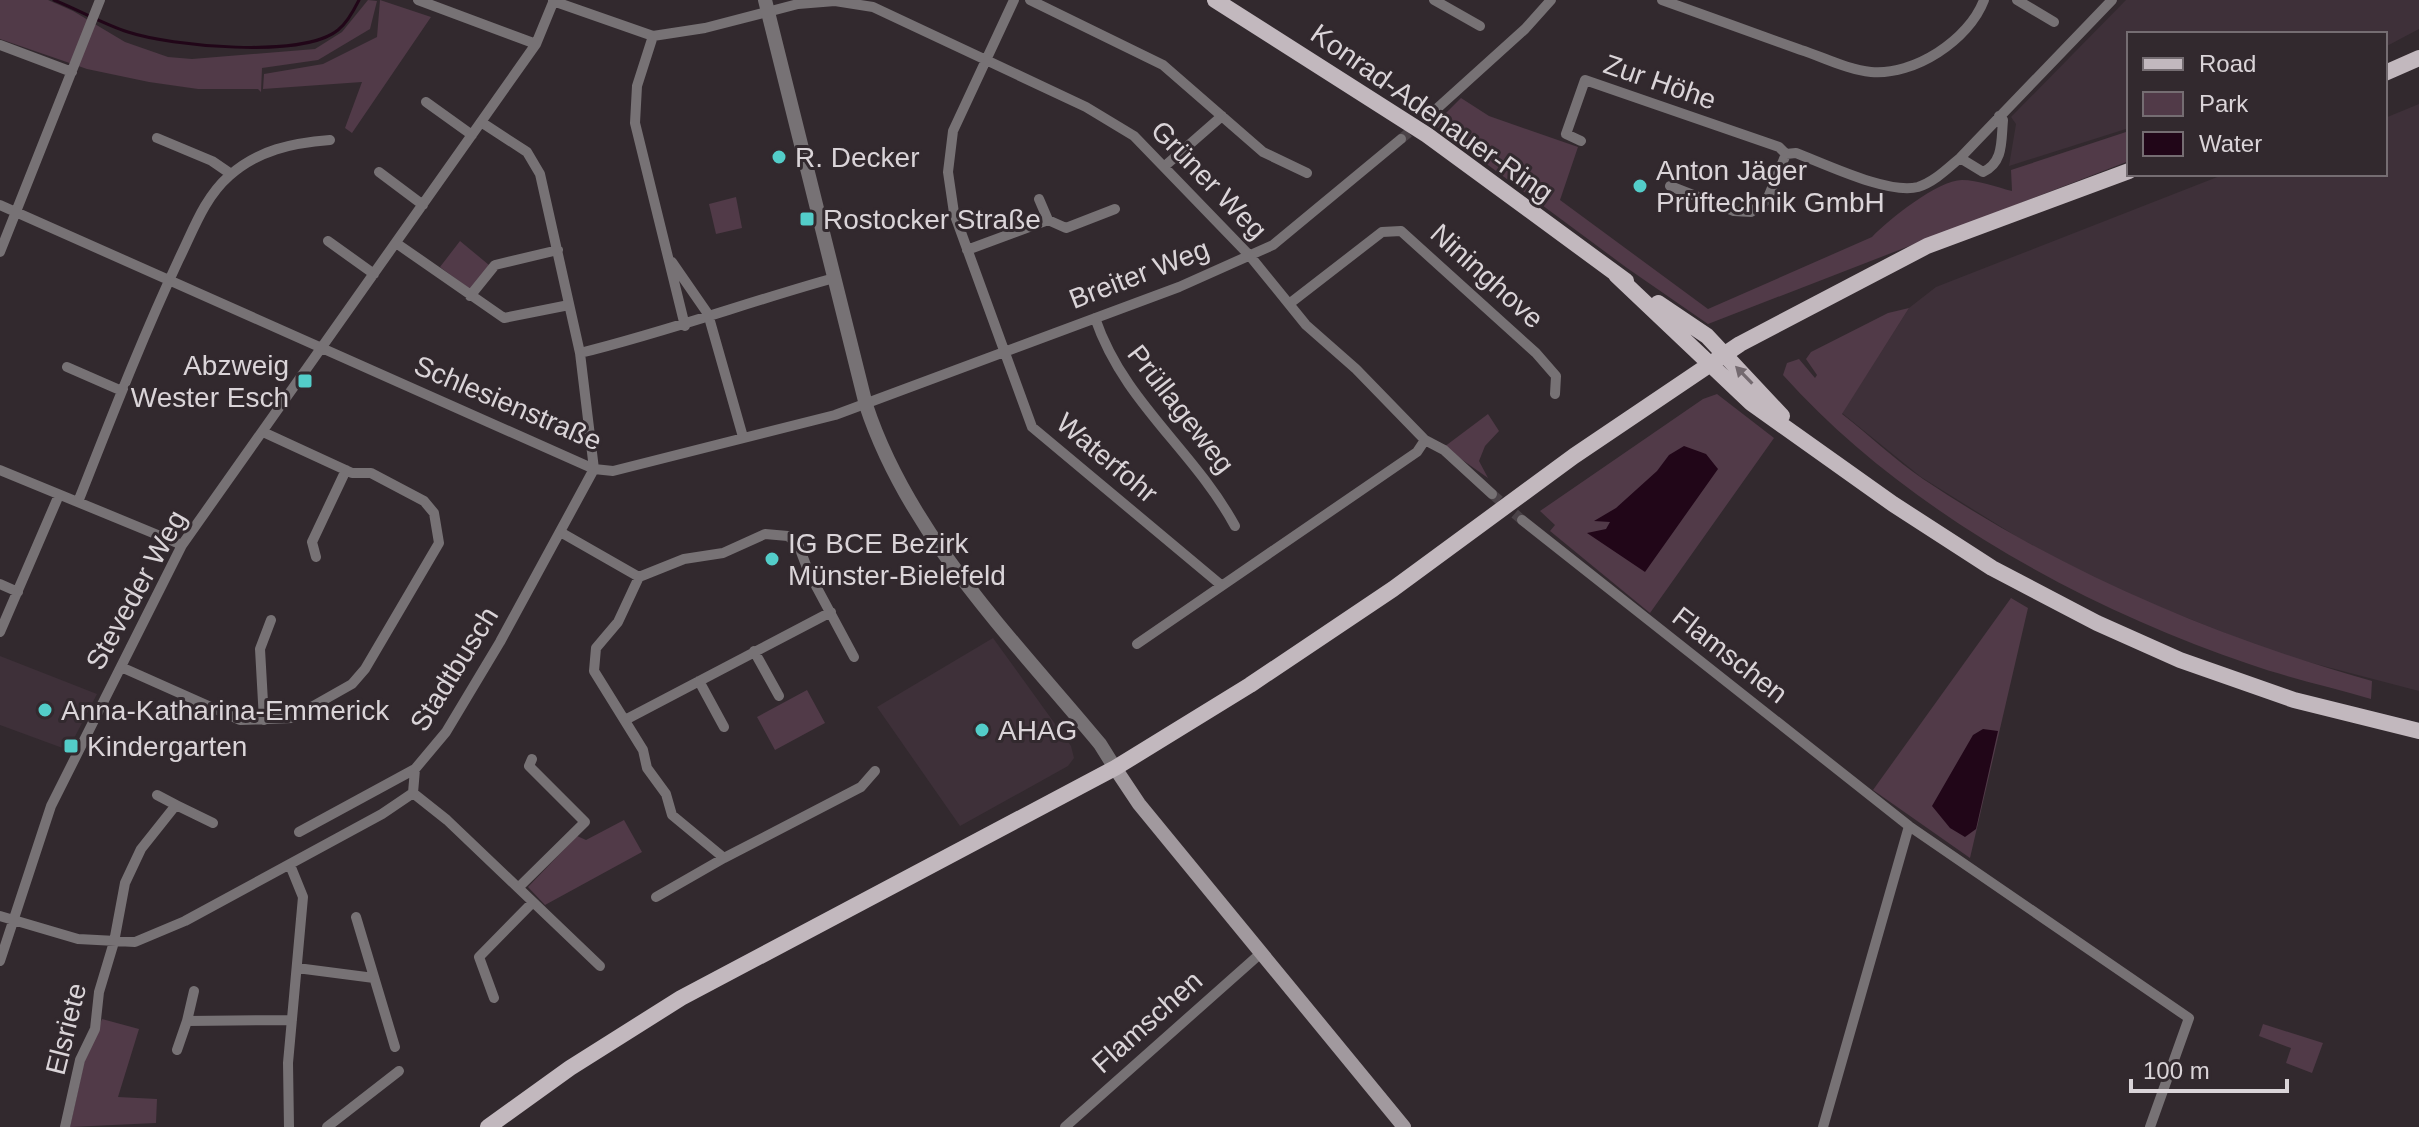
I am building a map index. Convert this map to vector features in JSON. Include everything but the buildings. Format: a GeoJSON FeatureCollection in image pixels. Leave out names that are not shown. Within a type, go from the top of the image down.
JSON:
{"type":"FeatureCollection","features":[{"type":"Feature","properties":{"kind":"main road","name":"Konrad-Adenauer-Ring"},"geometry":{"type":"LineString","coordinates":[[1215,0],[1427,135],[1616,275],[1707,336],[1716,359],[1803,437],[1867,486],[1967,553],[2097,623],[2248,685],[2334,712],[2419,731]]}},
{"type":"Feature","properties":{"kind":"main road"},"geometry":{"type":"LineString","coordinates":[[2387,72],[2419,58]]}},
{"type":"Feature","properties":{"kind":"main road"},"geometry":{"type":"LineString","coordinates":[[488,1127],[570,1068],[694,991],[1115,768],[1250,685],[1393,589],[1574,456],[1716,359],[1927,246],[2127,172]]}},
{"type":"Feature","properties":{"kind":"main road"},"geometry":{"type":"LineString","coordinates":[[1115,768],[1139,804],[1404,1127]]}},
{"type":"Feature","properties":{"kind":"street"},"geometry":{"type":"LineString","coordinates":[[418,0],[536,44]]}},
{"type":"Feature","properties":{"kind":"street","name":"Waterfohr"},"geometry":{"type":"LineString","coordinates":[[1014,0],[985,57],[950,146],[950,197],[967,250],[1032,427],[1221,585]]}},
{"type":"Feature","properties":{"kind":"street"},"geometry":{"type":"LineString","coordinates":[[1030,0],[1163,65],[1263,152],[1307,173]]}},
{"type":"Feature","properties":{"kind":"street"},"geometry":{"type":"LineString","coordinates":[[1434,0],[1480,26]]}},
{"type":"Feature","properties":{"kind":"street"},"geometry":{"type":"LineString","coordinates":[[1432,113],[1525,29],[1551,0]]}},
{"type":"Feature","properties":{"kind":"street"},"geometry":{"type":"LineString","coordinates":[[1662,0],[1848,66],[1886,72],[1918,62],[1954,40],[1974,20],[1984,0]]}},
{"type":"Feature","properties":{"kind":"street"},"geometry":{"type":"LineString","coordinates":[[2017,0],[2054,22]]}},
{"type":"Feature","properties":{"kind":"street","name":"Zur Höhe"},"geometry":{"type":"LineString","coordinates":[[1581,141],[1566,134],[1585,80],[1779,147],[1786,154],[1796,153],[1898,189],[1926,184],[1960,158],[2112,0]]}},
{"type":"Feature","properties":{"kind":"street"},"geometry":{"type":"LineString","coordinates":[[554,1],[653,36],[637,86],[635,123],[685,326]]}},
{"type":"Feature","properties":{"kind":"street","name":"Steveder Weg"},"geometry":{"type":"LineString","coordinates":[[0,961],[51,806],[182,545],[536,44],[554,1]]}},
{"type":"Feature","properties":{"kind":"street","name":"Grüner Weg"},"geometry":{"type":"LineString","coordinates":[[653,36],[705,28],[766,5],[835,1],[873,7],[985,57],[1134,136],[1166,165],[1250,256],[1289,304],[1425,440],[1444,450],[1492,494]]}},
{"type":"Feature","properties":{"kind":"street"},"geometry":{"type":"LineString","coordinates":[[0,252],[99,3]]}},
{"type":"Feature","properties":{"kind":"street"},"geometry":{"type":"LineString","coordinates":[[766,5],[866,405],[881,448],[903,494],[997,620],[1100,744],[1115,768]]}},
{"type":"Feature","properties":{"kind":"street"},"geometry":{"type":"LineString","coordinates":[[0,45],[72,72]]}},
{"type":"Feature","properties":{"kind":"street"},"geometry":{"type":"LineString","coordinates":[[426,102],[472,135]]}},
{"type":"Feature","properties":{"kind":"street"},"geometry":{"type":"LineString","coordinates":[[1166,165],[1222,116]]}},
{"type":"Feature","properties":{"kind":"street"},"geometry":{"type":"LineString","coordinates":[[1960,158],[1983,172],[1991,168],[2001,147],[2003,120],[1999,116]]}},
{"type":"Feature","properties":{"kind":"street"},"geometry":{"type":"LineString","coordinates":[[481,122],[533,159],[558,250],[580,353],[594,469]]}},
{"type":"Feature","properties":{"kind":"street"},"geometry":{"type":"LineString","coordinates":[[157,138],[212,161],[231,174]]}},
{"type":"Feature","properties":{"kind":"street","name":"Breiter Weg"},"geometry":{"type":"LineString","coordinates":[[866,405],[1004,349],[1095,318],[1273,245],[1401,139]]}},
{"type":"Feature","properties":{"kind":"street"},"geometry":{"type":"LineString","coordinates":[[78,502],[169,280],[203,209],[231,174],[275,149],[330,140]]}},
{"type":"Feature","properties":{"kind":"street"},"geometry":{"type":"LineString","coordinates":[[1670,186],[1734,211],[1751,212],[1763,207],[1786,154]]}},
{"type":"Feature","properties":{"kind":"street"},"geometry":{"type":"LineString","coordinates":[[379,172],[423,205]]}},
{"type":"Feature","properties":{"kind":"street"},"geometry":{"type":"LineString","coordinates":[[1039,199],[1048,220],[1066,228],[1115,209]]}},
{"type":"Feature","properties":{"kind":"street","name":"Schlesienstraße"},"geometry":{"type":"LineString","coordinates":[[0,205],[594,469],[613,471],[866,405]]}},
{"type":"Feature","properties":{"kind":"street"},"geometry":{"type":"LineString","coordinates":[[967,250],[1048,220]]}},
{"type":"Feature","properties":{"kind":"street","name":"Nininghove"},"geometry":{"type":"LineString","coordinates":[[1289,304],[1382,232],[1401,231],[1536,353],[1556,376],[1555,394]]}},
{"type":"Feature","properties":{"kind":"street"},"geometry":{"type":"LineString","coordinates":[[328,241],[374,274]]}},
{"type":"Feature","properties":{"kind":"street"},"geometry":{"type":"LineString","coordinates":[[396,243],[504,318],[569,305]]}},
{"type":"Feature","properties":{"kind":"street"},"geometry":{"type":"LineString","coordinates":[[470,296],[495,265],[558,250]]}},
{"type":"Feature","properties":{"kind":"street"},"geometry":{"type":"LineString","coordinates":[[669,257],[708,314],[743,437]]}},
{"type":"Feature","properties":{"kind":"street"},"geometry":{"type":"LineString","coordinates":[[580,353],[685,326],[708,314],[834,278]]}},
{"type":"Feature","properties":{"kind":"street","name":"Prüllageweg"},"geometry":{"type":"LineString","coordinates":[[1095,318],[1108,355],[1133,393],[1200,472],[1235,526]]}},
{"type":"Feature","properties":{"kind":"street"},"geometry":{"type":"LineString","coordinates":[[67,367],[122,391]]}},
{"type":"Feature","properties":{"kind":"street"},"geometry":{"type":"LineString","coordinates":[[121,667],[227,717],[264,720],[292,718],[360,678],[439,543],[434,513],[424,501],[371,473],[346,470],[263,432]]}},
{"type":"Feature","properties":{"kind":"street"},"geometry":{"type":"LineString","coordinates":[[1137,644],[1417,452],[1425,440]]}},
{"type":"Feature","properties":{"kind":"street","name":"Stadtbusch"},"geometry":{"type":"LineString","coordinates":[[413,793],[415,769],[446,732],[562,533],[594,469]]}},
{"type":"Feature","properties":{"kind":"street"},"geometry":{"type":"LineString","coordinates":[[0,470],[182,545]]}},
{"type":"Feature","properties":{"kind":"street"},"geometry":{"type":"LineString","coordinates":[[316,557],[312,542],[346,470]]}},
{"type":"Feature","properties":{"kind":"street"},"geometry":{"type":"LineString","coordinates":[[0,632],[59,495]]}},
{"type":"Feature","properties":{"kind":"street","name":"Flamschen"},"geometry":{"type":"LineString","coordinates":[[1522,520],[1909,826],[2189,1018],[2150,1127]]}},
{"type":"Feature","properties":{"kind":"street"},"geometry":{"type":"LineString","coordinates":[[562,533],[639,577]]}},
{"type":"Feature","properties":{"kind":"street"},"geometry":{"type":"LineString","coordinates":[[724,858],[672,815],[666,794],[647,768],[643,750],[594,671],[596,648],[618,622],[639,577],[684,559],[723,553],[765,534],[779,533],[798,544],[809,573],[854,657]]}},
{"type":"Feature","properties":{"kind":"street"},"geometry":{"type":"LineString","coordinates":[[0,584],[18,592]]}},
{"type":"Feature","properties":{"kind":"street"},"geometry":{"type":"LineString","coordinates":[[625,720],[831,612]]}},
{"type":"Feature","properties":{"kind":"street"},"geometry":{"type":"LineString","coordinates":[[264,720],[260,649],[271,620]]}},
{"type":"Feature","properties":{"kind":"street"},"geometry":{"type":"LineString","coordinates":[[754,651],[779,696]]}},
{"type":"Feature","properties":{"kind":"street"},"geometry":{"type":"LineString","coordinates":[[699,681],[724,727]]}},
{"type":"Feature","properties":{"kind":"street"},"geometry":{"type":"LineString","coordinates":[[519,887],[585,822],[529,766],[532,759]]}},
{"type":"Feature","properties":{"kind":"street"},"geometry":{"type":"LineString","coordinates":[[299,832],[415,769]]}},
{"type":"Feature","properties":{"kind":"street"},"geometry":{"type":"LineString","coordinates":[[656,897],[861,787],[875,771]]}},
{"type":"Feature","properties":{"kind":"street"},"geometry":{"type":"LineString","coordinates":[[0,916],[78,939],[135,942],[160,934],[290,865],[382,814],[413,793],[519,887],[600,966]]}},
{"type":"Feature","properties":{"kind":"street"},"geometry":{"type":"LineString","coordinates":[[157,795],[213,823]]}},
{"type":"Feature","properties":{"kind":"street"},"geometry":{"type":"LineString","coordinates":[[114,942],[125,883],[141,849],[176,805]]}},
{"type":"Feature","properties":{"kind":"street"},"geometry":{"type":"LineString","coordinates":[[1823,1127],[1909,826]]}},
{"type":"Feature","properties":{"kind":"street"},"geometry":{"type":"LineString","coordinates":[[289,1127],[292,1020],[303,897],[290,865]]}},
{"type":"Feature","properties":{"kind":"street"},"geometry":{"type":"LineString","coordinates":[[494,998],[479,957],[533,902]]}},
{"type":"Feature","properties":{"kind":"street"},"geometry":{"type":"LineString","coordinates":[[356,917],[395,1047]]}},
{"type":"Feature","properties":{"kind":"street","name":"Elsriete"},"geometry":{"type":"LineString","coordinates":[[65,1127],[80,1060],[95,1029],[99,992],[114,942]]}},
{"type":"Feature","properties":{"kind":"street","name":"Flamschen"},"geometry":{"type":"LineString","coordinates":[[1065,1127],[1261,953]]}},
{"type":"Feature","properties":{"kind":"street"},"geometry":{"type":"LineString","coordinates":[[297,968],[374,978]]}},
{"type":"Feature","properties":{"kind":"street"},"geometry":{"type":"LineString","coordinates":[[177,1050],[194,991]]}},
{"type":"Feature","properties":{"kind":"street"},"geometry":{"type":"LineString","coordinates":[[187,1021],[292,1020]]}},
{"type":"Feature","properties":{"kind":"street"},"geometry":{"type":"LineString","coordinates":[[327,1127],[399,1071]]}},
{"type":"Feature","properties":{"kind":"shaded area"},"geometry":{"type":"Polygon","coordinates":[[[2126,0],[2419,0],[2419,29],[2387,46],[2387,32],[2127,32],[2127,129],[2009,166],[2016,124],[2011,117],[2126,0]]]}},
{"type":"Feature","properties":{"kind":"shaded area"},"geometry":{"type":"Polygon","coordinates":[[[2419,104],[2419,691],[2277,654],[2115,589],[2019,538],[1921,477],[1842,413],[1909,308],[1936,287],[2220,176],[2387,176],[2387,117],[2419,104]]]}},
{"type":"Feature","properties":{"kind":"shaded area"},"geometry":{"type":"Polygon","coordinates":[[[993,638],[1071,746],[1074,758],[1068,766],[960,826],[877,707],[993,638]]]}},
{"type":"Feature","properties":{"kind":"shaded area","name":"Anna-Katharina-Emmerick"},"geometry":{"type":"Polygon","coordinates":[[[0,656],[97,694],[68,750],[0,725],[0,656]]]}},
{"type":"Feature","properties":{"kind":"green space"},"geometry":{"type":"Polygon","coordinates":[[[0,0],[48,0],[125,42],[168,57],[192,59],[315,49],[342,32],[368,0],[377,1],[370,29],[318,60],[262,68],[261,92],[258,89],[198,89],[149,82],[87,69],[0,39],[0,0]]]}},
{"type":"Feature","properties":{"kind":"green space"},"geometry":{"type":"Polygon","coordinates":[[[380,0],[431,17],[352,133],[345,128],[362,82],[263,89],[264,74],[323,64],[377,37],[380,0]]]}},
{"type":"Feature","properties":{"kind":"green space"},"geometry":{"type":"Polygon","coordinates":[[[1461,98],[1489,116],[1578,147],[1560,200],[1708,309],[1872,237],[1914,202],[1952,182],[1974,181],[2012,191],[2011,170],[2127,132],[2127,162],[1708,324],[1434,125],[1461,98]]]}},
{"type":"Feature","properties":{"kind":"green space"},"geometry":{"type":"Polygon","coordinates":[[[736,197],[742,228],[716,234],[709,204],[736,197]]]}},
{"type":"Feature","properties":{"kind":"green space"},"geometry":{"type":"Polygon","coordinates":[[[460,241],[489,265],[471,290],[440,267],[460,241]]]}},
{"type":"Feature","properties":{"kind":"green space"},"geometry":{"type":"Polygon","coordinates":[[[1909,308],[1842,414],[1923,479],[2029,543],[2084,572],[2197,622],[2254,644],[2372,681],[2371,699],[2264,669],[2186,641],[2059,583],[1938,510],[1882,468],[1830,423],[1783,375],[1787,363],[1799,359],[1815,378],[1817,375],[1806,359],[1811,352],[1888,313],[1909,308]]]}},
{"type":"Feature","properties":{"kind":"green space"},"geometry":{"type":"Polygon","coordinates":[[[1717,394],[1774,438],[1650,613],[1550,531],[1555,525],[1540,511],[1703,399],[1717,394]]]}},
{"type":"Feature","properties":{"kind":"green space"},"geometry":{"type":"Polygon","coordinates":[[[1488,414],[1499,431],[1485,446],[1479,461],[1488,478],[1444,447],[1488,414]]]}},
{"type":"Feature","properties":{"kind":"green space"},"geometry":{"type":"Polygon","coordinates":[[[2011,598],[2028,608],[1970,858],[1873,790],[2011,598]]]}},
{"type":"Feature","properties":{"kind":"green space"},"geometry":{"type":"Polygon","coordinates":[[[807,690],[825,723],[775,750],[757,717],[807,690]]]}},
{"type":"Feature","properties":{"kind":"green space"},"geometry":{"type":"Polygon","coordinates":[[[624,820],[642,852],[545,905],[528,887],[577,836],[586,840],[624,820]]]}},
{"type":"Feature","properties":{"kind":"green space"},"geometry":{"type":"Polygon","coordinates":[[[102,1019],[139,1029],[118,1097],[157,1099],[156,1123],[70,1127],[85,1058],[102,1019]]]}},
{"type":"Feature","properties":{"kind":"green space"},"geometry":{"type":"Polygon","coordinates":[[[2263,1024],[2323,1043],[2312,1073],[2286,1063],[2291,1048],[2259,1036],[2263,1024]]]}},
{"type":"Feature","properties":{"kind":"water"},"geometry":{"type":"Polygon","coordinates":[[[1684,446],[1706,454],[1718,469],[1645,572],[1587,533],[1606,529],[1610,522],[1594,521],[1616,508],[1657,471],[1669,455],[1684,446]]]}},
{"type":"Feature","properties":{"kind":"water"},"geometry":{"type":"Polygon","coordinates":[[[1983,729],[1998,731],[1976,829],[1965,837],[1950,828],[1932,806],[1973,735],[1983,729]]]}},
{"type":"Feature","properties":{"kind":"waterway"},"geometry":{"type":"LineString","coordinates":[[54,0],[119,29],[148,37],[236,47],[296,45],[321,39],[341,27],[359,0]]}},
{"type":"Feature","properties":{"kind":"tunnel"},"geometry":{"type":"LineString","coordinates":[[1401,139],[1432,113]]}},
{"type":"Feature","properties":{"kind":"tunnel"},"geometry":{"type":"LineString","coordinates":[[1492,494],[1522,520]]}},
{"type":"Feature","properties":{"kind":"place","name":"R. Decker"},"geometry":{"type":"Point","coordinates":[779,157]}},
{"type":"Feature","properties":{"kind":"place","name":"Anton Jäger Prüftechnik GmbH"},"geometry":{"type":"Point","coordinates":[1640,186]}},
{"type":"Feature","properties":{"kind":"place","name":"Rostocker Straße"},"geometry":{"type":"Point","coordinates":[807,219]}},
{"type":"Feature","properties":{"kind":"place","name":"Abzweig Wester Esch"},"geometry":{"type":"Point","coordinates":[305,381]}},
{"type":"Feature","properties":{"kind":"place","name":"IG BCE Bezirk Münster-Bielefeld"},"geometry":{"type":"Point","coordinates":[772,559]}},
{"type":"Feature","properties":{"kind":"place","name":"Anna-Katharina-Emmerick"},"geometry":{"type":"Point","coordinates":[45,710]}},
{"type":"Feature","properties":{"kind":"place","name":"AHAG"},"geometry":{"type":"Point","coordinates":[982,730]}},
{"type":"Feature","properties":{"kind":"place","name":"Kindergarten"},"geometry":{"type":"Point","coordinates":[71,746]}}]}
